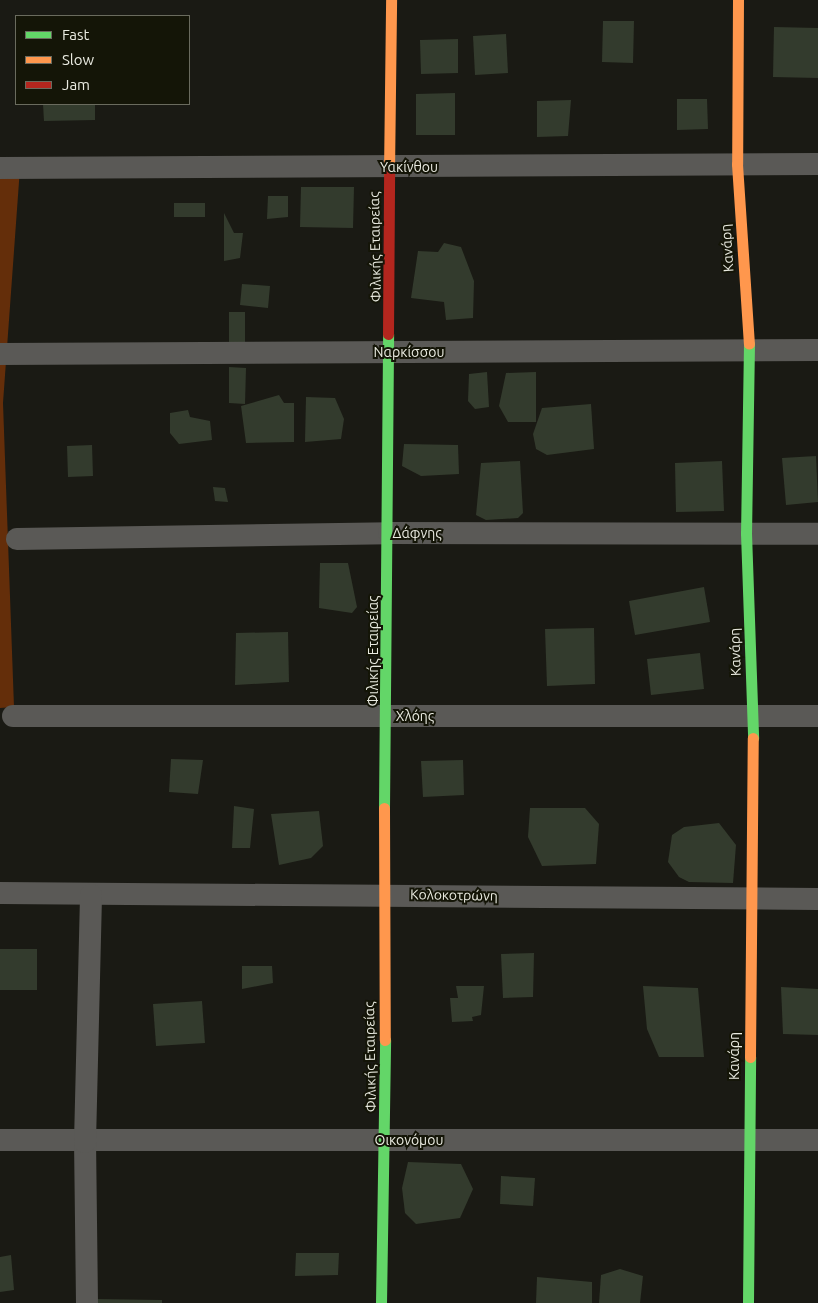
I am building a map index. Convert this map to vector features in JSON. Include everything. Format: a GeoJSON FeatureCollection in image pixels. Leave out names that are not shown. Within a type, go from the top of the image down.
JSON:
{"type":"FeatureCollection","features":[{"type":"Feature","properties":{"kind":"street","name":"Φιλικής Εταιρείας"},"geometry":{"type":"LineString","coordinates":[[381,1303],[386,1140],[383,894],[391,352],[389,168],[391,0]]}},
{"type":"Feature","properties":{"kind":"street","name":"Κανάρη"},"geometry":{"type":"LineString","coordinates":[[738,0],[737,164],[749,350],[746,533],[752,716],[748,1303]]}},
{"type":"Feature","properties":{"kind":"street","name":"Υακίνθου"},"geometry":{"type":"LineString","coordinates":[[0,168],[389,168],[818,164]]}},
{"type":"Feature","properties":{"kind":"street","name":"Ναρκίσσου"},"geometry":{"type":"LineString","coordinates":[[0,354],[818,350]]}},
{"type":"Feature","properties":{"kind":"street","name":"Δάφνης"},"geometry":{"type":"LineString","coordinates":[[17,540],[389,533],[818,534]]}},
{"type":"Feature","properties":{"kind":"street","name":"Χλόης"},"geometry":{"type":"LineString","coordinates":[[13,716],[818,716]]}},
{"type":"Feature","properties":{"kind":"street","name":"Κολοκοτρώνη"},"geometry":{"type":"LineString","coordinates":[[0,893],[91,895],[383,894],[818,900]]}},
{"type":"Feature","properties":{"kind":"street"},"geometry":{"type":"LineString","coordinates":[[87,1303],[85,1142],[91,895]]}},
{"type":"Feature","properties":{"kind":"street","name":"Οικονόμου"},"geometry":{"type":"LineString","coordinates":[[0,1140],[85,1142],[818,1140]]}},
{"type":"Feature","properties":{"kind":"shaded area"},"geometry":{"type":"Polygon","coordinates":[[[0,167],[20,168],[3,403],[14,707],[0,708],[0,167]]]}},
{"type":"Feature","properties":{"kind":"building"},"geometry":{"type":"Polygon","coordinates":[[[603,21],[634,21],[633,63],[602,62],[603,21]]]}},
{"type":"Feature","properties":{"kind":"building"},"geometry":{"type":"Polygon","coordinates":[[[774,27],[818,28],[818,78],[773,77],[774,27]]]}},
{"type":"Feature","properties":{"kind":"building"},"geometry":{"type":"Polygon","coordinates":[[[506,34],[508,73],[475,75],[473,36],[506,34]]]}},
{"type":"Feature","properties":{"kind":"building"},"geometry":{"type":"Polygon","coordinates":[[[458,39],[458,73],[421,74],[420,40],[458,39]]]}},
{"type":"Feature","properties":{"kind":"building"},"geometry":{"type":"Polygon","coordinates":[[[455,93],[455,135],[416,135],[416,94],[455,93]]]}},
{"type":"Feature","properties":{"kind":"building"},"geometry":{"type":"Polygon","coordinates":[[[677,99],[707,99],[708,129],[677,130],[677,99]]]}},
{"type":"Feature","properties":{"kind":"building"},"geometry":{"type":"Polygon","coordinates":[[[571,100],[568,136],[537,137],[537,101],[571,100]]]}},
{"type":"Feature","properties":{"kind":"building"},"geometry":{"type":"Polygon","coordinates":[[[43,105],[95,105],[95,120],[44,121],[43,105]]]}},
{"type":"Feature","properties":{"kind":"building"},"geometry":{"type":"Polygon","coordinates":[[[301,187],[354,187],[353,228],[300,227],[301,187]]]}},
{"type":"Feature","properties":{"kind":"building"},"geometry":{"type":"Polygon","coordinates":[[[268,196],[288,196],[288,217],[267,219],[268,196]]]}},
{"type":"Feature","properties":{"kind":"building"},"geometry":{"type":"Polygon","coordinates":[[[174,203],[205,203],[205,217],[174,217],[174,203]]]}},
{"type":"Feature","properties":{"kind":"building"},"geometry":{"type":"Polygon","coordinates":[[[224,213],[234,233],[243,233],[240,258],[224,261],[224,213]]]}},
{"type":"Feature","properties":{"kind":"building"},"geometry":{"type":"Polygon","coordinates":[[[444,243],[461,247],[474,281],[473,318],[446,320],[444,302],[411,298],[418,251],[438,252],[444,243]]]}},
{"type":"Feature","properties":{"kind":"building"},"geometry":{"type":"Polygon","coordinates":[[[242,284],[270,286],[268,308],[240,305],[242,284]]]}},
{"type":"Feature","properties":{"kind":"building"},"geometry":{"type":"Polygon","coordinates":[[[229,312],[245,312],[245,342],[229,342],[229,312]]]}},
{"type":"Feature","properties":{"kind":"building"},"geometry":{"type":"Polygon","coordinates":[[[229,367],[246,368],[245,404],[229,403],[229,367]]]}},
{"type":"Feature","properties":{"kind":"building"},"geometry":{"type":"Polygon","coordinates":[[[487,372],[489,407],[475,409],[468,401],[469,374],[487,372]]]}},
{"type":"Feature","properties":{"kind":"building"},"geometry":{"type":"Polygon","coordinates":[[[536,372],[536,422],[508,422],[499,406],[506,373],[536,372]]]}},
{"type":"Feature","properties":{"kind":"building"},"geometry":{"type":"Polygon","coordinates":[[[279,395],[284,403],[294,403],[294,442],[246,443],[241,406],[279,395]]]}},
{"type":"Feature","properties":{"kind":"building"},"geometry":{"type":"Polygon","coordinates":[[[306,397],[335,398],[344,419],[341,439],[305,442],[306,397]]]}},
{"type":"Feature","properties":{"kind":"building"},"geometry":{"type":"Polygon","coordinates":[[[591,404],[594,449],[547,455],[536,449],[533,434],[542,408],[591,404]]]}},
{"type":"Feature","properties":{"kind":"building"},"geometry":{"type":"Polygon","coordinates":[[[188,410],[190,417],[210,421],[212,440],[179,444],[170,433],[170,413],[188,410]]]}},
{"type":"Feature","properties":{"kind":"building"},"geometry":{"type":"Polygon","coordinates":[[[404,444],[458,445],[459,474],[421,476],[402,466],[404,444]]]}},
{"type":"Feature","properties":{"kind":"building"},"geometry":{"type":"Polygon","coordinates":[[[92,445],[93,476],[68,477],[67,446],[92,445]]]}},
{"type":"Feature","properties":{"kind":"building"},"geometry":{"type":"Polygon","coordinates":[[[816,456],[818,502],[786,505],[782,458],[816,456]]]}},
{"type":"Feature","properties":{"kind":"building"},"geometry":{"type":"Polygon","coordinates":[[[520,461],[523,513],[518,518],[486,520],[476,515],[481,463],[520,461]]]}},
{"type":"Feature","properties":{"kind":"building"},"geometry":{"type":"Polygon","coordinates":[[[722,461],[724,511],[676,512],[675,463],[722,461]]]}},
{"type":"Feature","properties":{"kind":"building"},"geometry":{"type":"Polygon","coordinates":[[[213,487],[225,488],[228,502],[215,501],[213,487]]]}},
{"type":"Feature","properties":{"kind":"building"},"geometry":{"type":"Polygon","coordinates":[[[320,563],[348,563],[357,607],[352,613],[319,608],[320,563]]]}},
{"type":"Feature","properties":{"kind":"building"},"geometry":{"type":"Polygon","coordinates":[[[704,587],[710,622],[635,635],[629,601],[704,587]]]}},
{"type":"Feature","properties":{"kind":"building"},"geometry":{"type":"Polygon","coordinates":[[[594,628],[595,684],[547,686],[545,629],[594,628]]]}},
{"type":"Feature","properties":{"kind":"building"},"geometry":{"type":"Polygon","coordinates":[[[288,632],[289,682],[235,685],[236,633],[288,632]]]}},
{"type":"Feature","properties":{"kind":"building"},"geometry":{"type":"Polygon","coordinates":[[[700,653],[704,689],[651,695],[647,659],[700,653]]]}},
{"type":"Feature","properties":{"kind":"building"},"geometry":{"type":"Polygon","coordinates":[[[171,759],[203,760],[198,794],[169,792],[171,759]]]}},
{"type":"Feature","properties":{"kind":"building"},"geometry":{"type":"Polygon","coordinates":[[[463,760],[464,795],[423,797],[421,761],[463,760]]]}},
{"type":"Feature","properties":{"kind":"building"},"geometry":{"type":"Polygon","coordinates":[[[234,806],[254,809],[250,848],[232,848],[234,806]]]}},
{"type":"Feature","properties":{"kind":"building"},"geometry":{"type":"Polygon","coordinates":[[[530,808],[585,808],[599,824],[596,864],[542,866],[528,837],[530,808]]]}},
{"type":"Feature","properties":{"kind":"building"},"geometry":{"type":"Polygon","coordinates":[[[319,811],[323,846],[311,858],[279,865],[271,814],[319,811]]]}},
{"type":"Feature","properties":{"kind":"building"},"geometry":{"type":"Polygon","coordinates":[[[719,823],[736,845],[733,883],[689,882],[679,877],[668,862],[672,835],[684,827],[719,823]]]}},
{"type":"Feature","properties":{"kind":"building"},"geometry":{"type":"Polygon","coordinates":[[[0,949],[37,949],[37,990],[0,990],[0,949]]]}},
{"type":"Feature","properties":{"kind":"building"},"geometry":{"type":"Polygon","coordinates":[[[534,953],[533,997],[503,998],[501,954],[534,953]]]}},
{"type":"Feature","properties":{"kind":"building"},"geometry":{"type":"Polygon","coordinates":[[[242,966],[272,966],[273,983],[242,989],[242,966]]]}},
{"type":"Feature","properties":{"kind":"building"},"geometry":{"type":"Polygon","coordinates":[[[456,986],[484,986],[481,1015],[472,1017],[473,1021],[452,1022],[450,998],[458,998],[456,986]]]}},
{"type":"Feature","properties":{"kind":"building"},"geometry":{"type":"Polygon","coordinates":[[[643,986],[698,988],[704,1057],[659,1057],[647,1029],[643,986]]]}},
{"type":"Feature","properties":{"kind":"building"},"geometry":{"type":"Polygon","coordinates":[[[781,987],[818,989],[818,1035],[783,1034],[781,987]]]}},
{"type":"Feature","properties":{"kind":"building"},"geometry":{"type":"Polygon","coordinates":[[[202,1001],[205,1043],[156,1046],[153,1004],[202,1001]]]}},
{"type":"Feature","properties":{"kind":"building"},"geometry":{"type":"Polygon","coordinates":[[[408,1162],[461,1164],[473,1189],[460,1218],[416,1224],[405,1213],[402,1188],[408,1162]]]}},
{"type":"Feature","properties":{"kind":"building"},"geometry":{"type":"Polygon","coordinates":[[[501,1176],[535,1178],[533,1206],[500,1204],[501,1176]]]}},
{"type":"Feature","properties":{"kind":"building"},"geometry":{"type":"Polygon","coordinates":[[[296,1253],[339,1253],[338,1275],[295,1276],[296,1253]]]}},
{"type":"Feature","properties":{"kind":"building"},"geometry":{"type":"Polygon","coordinates":[[[11,1255],[14,1290],[0,1292],[0,1257],[11,1255]]]}},
{"type":"Feature","properties":{"kind":"building"},"geometry":{"type":"Polygon","coordinates":[[[620,1269],[643,1276],[640,1303],[599,1303],[601,1275],[620,1269]]]}},
{"type":"Feature","properties":{"kind":"building"},"geometry":{"type":"Polygon","coordinates":[[[537,1277],[592,1282],[592,1303],[536,1303],[537,1277]]]}},
{"type":"Feature","properties":{"kind":"building"},"geometry":{"type":"Polygon","coordinates":[[[95,1299],[162,1300],[162,1303],[96,1303],[95,1299]]]}},
{"type":"Feature","properties":{"kind":"traffic: fast"},"geometry":{"type":"LineString","coordinates":[[384,808],[388,334]]}},
{"type":"Feature","properties":{"kind":"traffic: fast"},"geometry":{"type":"LineString","coordinates":[[749,344],[746,533],[753,738]]}},
{"type":"Feature","properties":{"kind":"traffic: fast"},"geometry":{"type":"LineString","coordinates":[[381,1303],[385,1040]]}},
{"type":"Feature","properties":{"kind":"traffic: fast"},"geometry":{"type":"LineString","coordinates":[[748,1303],[750,1057]]}},
{"type":"Feature","properties":{"kind":"traffic: slow"},"geometry":{"type":"LineString","coordinates":[[389,173],[391,0]]}},
{"type":"Feature","properties":{"kind":"traffic: slow"},"geometry":{"type":"LineString","coordinates":[[738,0],[737,164],[749,344]]}},
{"type":"Feature","properties":{"kind":"traffic: slow"},"geometry":{"type":"LineString","coordinates":[[750,1057],[753,738]]}},
{"type":"Feature","properties":{"kind":"traffic: slow"},"geometry":{"type":"LineString","coordinates":[[384,808],[385,1040]]}},
{"type":"Feature","properties":{"kind":"traffic: jam"},"geometry":{"type":"LineString","coordinates":[[388,334],[389,173]]}}]}
